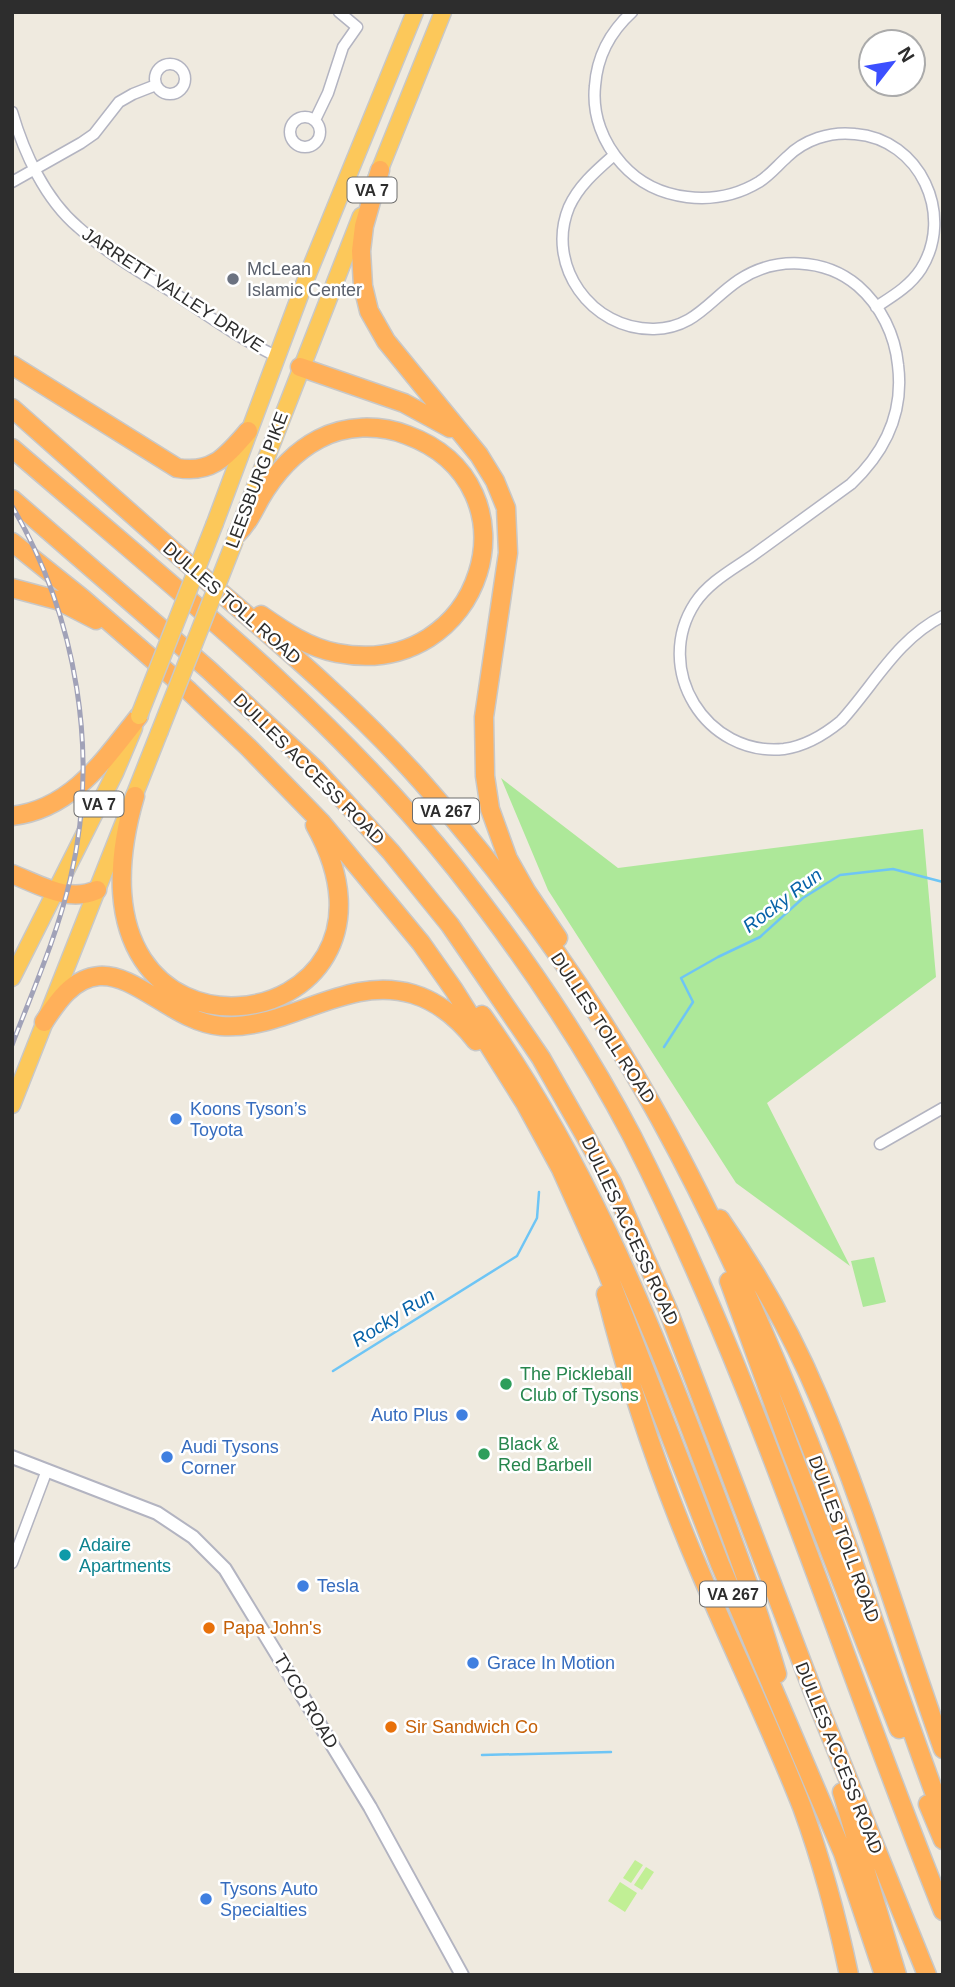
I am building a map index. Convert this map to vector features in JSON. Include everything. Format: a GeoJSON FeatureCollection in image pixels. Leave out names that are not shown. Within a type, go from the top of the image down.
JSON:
{"type":"FeatureCollection","features":[{"type":"Feature","properties":{"kind":"highway","name":"LEESBURG PIKE"},"geometry":{"type":"LineString","coordinates":[[12,978],[115,773],[139,716],[215,523],[276,356],[415,12]]}},
{"type":"Feature","properties":{"kind":"highway","name":"LEESBURG PIKE"},"geometry":{"type":"LineString","coordinates":[[12,1105],[135,796],[300,367],[443,12]]}},
{"type":"Feature","properties":{"kind":"highway"},"geometry":{"type":"LineString","coordinates":[[380,170],[364,226],[361,251],[363,286],[369,311],[386,341],[488,468],[506,508],[509,533],[507,565],[484,717],[485,766],[490,809],[508,859],[526,891],[585,977],[625,1059]]}},
{"type":"Feature","properties":{"kind":"highway"},"geometry":{"type":"LineString","coordinates":[[276,356],[418,409],[469,443]]}},
{"type":"Feature","properties":{"kind":"highway"},"geometry":{"type":"LineString","coordinates":[[12,365],[177,468],[188,470],[213,465],[229,453],[248,431]]}},
{"type":"Feature","properties":{"kind":"highway","name":"DULLES TOLL ROAD"},"geometry":{"type":"LineString","coordinates":[[12,408],[333,692],[419,780],[527,914],[566,968],[625,1059],[682,1160],[758,1316],[802,1422],[943,1816]]}},
{"type":"Feature","properties":{"kind":"highway"},"geometry":{"type":"LineString","coordinates":[[227,597],[255,611],[286,632],[336,653],[378,655],[397,652],[413,647],[442,629],[463,606],[477,577],[483,541],[476,502],[456,468],[425,443],[401,432],[378,428],[340,431],[319,439],[299,452],[274,479],[247,524],[237,534]]}},
{"type":"Feature","properties":{"kind":"highway"},"geometry":{"type":"LineString","coordinates":[[12,448],[223,629],[355,755],[455,869],[523,959],[578,1042],[632,1136],[713,1311],[943,1911]]}},
{"type":"Feature","properties":{"kind":"highway","name":"DULLES ACCESS ROAD"},"geometry":{"type":"LineString","coordinates":[[12,499],[200,662],[293,747],[391,852],[473,955],[541,1058],[612,1183],[668,1310],[815,1697],[927,1975]]}},
{"type":"Feature","properties":{"kind":"highway","name":"VA 267"},"geometry":{"type":"LineString","coordinates":[[12,542],[199,701],[289,788],[470,997],[500,1041],[567,1153],[621,1258],[719,1503],[766,1636],[802,1752]]}},
{"type":"Feature","properties":{"kind":"highway"},"geometry":{"type":"LineString","coordinates":[[12,588],[57,600],[106,625],[132,642]]}},
{"type":"Feature","properties":{"kind":"highway"},"geometry":{"type":"LineString","coordinates":[[12,816],[39,810],[58,802],[79,787],[98,768],[139,716]]}},
{"type":"Feature","properties":{"kind":"highway"},"geometry":{"type":"LineString","coordinates":[[135,796],[127,832],[123,883],[127,918],[138,951],[152,972],[179,993],[211,1006],[240,1008],[276,998],[304,980],[322,960],[336,929],[339,903],[334,869],[317,828],[289,788]]}},
{"type":"Feature","properties":{"kind":"highway"},"geometry":{"type":"LineString","coordinates":[[12,874],[71,896],[97,890]]}},
{"type":"Feature","properties":{"kind":"highway","name":"VA 267"},"geometry":{"type":"LineString","coordinates":[[421,943],[524,1103],[561,1169],[582,1214],[720,1564],[844,1853],[884,1975]]}},
{"type":"Feature","properties":{"kind":"highway"},"geometry":{"type":"LineString","coordinates":[[44,1022],[69,990],[83,980],[101,975],[125,981],[192,1019],[211,1025],[258,1023],[357,991],[381,989],[406,992],[440,1006],[455,1018],[524,1103]]}},
{"type":"Feature","properties":{"kind":"highway"},"geometry":{"type":"LineString","coordinates":[[682,1160],[741,1249],[789,1335],[818,1395],[859,1503],[943,1749]]}},
{"type":"Feature","properties":{"kind":"highway"},"geometry":{"type":"LineString","coordinates":[[682,1160],[788,1443],[943,1840]]}},
{"type":"Feature","properties":{"kind":"highway"},"geometry":{"type":"LineString","coordinates":[[582,1214],[650,1446],[701,1574],[803,1809],[831,1898],[849,1975]]}},
{"type":"Feature","properties":{"kind":"highway"},"geometry":{"type":"LineString","coordinates":[[735,1489],[764,1577],[828,1750],[897,1975]]}},
{"type":"Feature","properties":{"kind":"street"},"geometry":{"type":"LineString","coordinates":[[315,120],[328,93],[343,47],[358,27],[339,12]]}},
{"type":"Feature","properties":{"kind":"street"},"geometry":{"type":"LineString","coordinates":[[632,12],[614,30],[606,44],[596,76],[594,93],[599,124],[614,155],[626,169],[652,187],[682,197],[715,198],[746,189],[760,181],[788,155],[814,139],[844,133],[883,141],[899,150],[920,172],[932,198],[935,227],[932,242],[920,270],[900,291],[876,307]]}},
{"type":"Feature","properties":{"kind":"street"},"geometry":{"type":"LineString","coordinates":[[12,182],[94,134],[119,102],[156,85]]}},
{"type":"Feature","properties":{"kind":"street","name":"JARRETT VALLEY DRIVE"},"geometry":{"type":"LineString","coordinates":[[12,112],[21,142],[35,169],[76,226],[111,253],[222,325],[276,356]]}},
{"type":"Feature","properties":{"kind":"street"},"geometry":{"type":"LineString","coordinates":[[614,155],[584,182],[576,194],[565,220],[563,236],[566,264],[580,293],[600,312],[613,320],[640,328],[655,329],[683,323],[708,308],[740,279],[755,271],[800,263],[830,270],[855,284],[876,307],[894,345],[900,378],[896,414],[886,441],[872,462],[851,484],[714,582],[691,611],[682,631],[680,661],[682,676],[694,706],[703,718],[726,737],[740,743],[762,748],[785,749],[799,746],[828,732],[841,722],[904,644],[919,630],[943,616]]}},
{"type":"Feature","properties":{"kind":"street"},"geometry":{"type":"LineString","coordinates":[[880,1144],[943,1108]]}},
{"type":"Feature","properties":{"kind":"street","name":"TYCO ROAD"},"geometry":{"type":"LineString","coordinates":[[12,1457],[157,1513],[193,1537],[225,1569],[370,1807],[462,1975]]}},
{"type":"Feature","properties":{"kind":"street"},"geometry":{"type":"LineString","coordinates":[[12,1563],[47,1470]]}},
{"type":"Feature","properties":{"kind":"green space"},"geometry":{"type":"Polygon","coordinates":[[[501,778],[618,868],[923,829],[936,977],[767,1103],[850,1266],[736,1183],[548,890],[501,778]]]}},
{"type":"Feature","properties":{"kind":"green space"},"geometry":{"type":"Polygon","coordinates":[[[874,1257],[886,1302],[863,1307],[851,1261],[874,1257]]]}},
{"type":"Feature","properties":{"kind":"green space"},"geometry":{"type":"Polygon","coordinates":[[[635,1860],[643,1865],[631,1883],[623,1878],[635,1860]]]}},
{"type":"Feature","properties":{"kind":"green space"},"geometry":{"type":"Polygon","coordinates":[[[646,1867],[654,1872],[642,1890],[634,1885],[646,1867]]]}},
{"type":"Feature","properties":{"kind":"green space"},"geometry":{"type":"Polygon","coordinates":[[[620,1882],[637,1893],[625,1912],[608,1901],[620,1882]]]}},
{"type":"Feature","properties":{"kind":"waterway","name":"Rocky Run"},"geometry":{"type":"LineString","coordinates":[[664,1047],[693,1002],[681,978],[760,937],[803,898],[840,875],[893,869],[943,882]]}},
{"type":"Feature","properties":{"kind":"waterway","name":"Rocky Run"},"geometry":{"type":"LineString","coordinates":[[333,1371],[517,1256],[537,1218],[539,1192]]}},
{"type":"Feature","properties":{"kind":"waterway"},"geometry":{"type":"LineString","coordinates":[[482,1755],[611,1752]]}},
{"type":"Feature","properties":{"kind":"railway"},"geometry":{"type":"LineString","coordinates":[[12,506],[53,594],[67,640],[77,688],[83,784],[79,833],[65,901],[12,1045]]}},
{"type":"Feature","properties":{"kind":"place","name":"McLean Islamic Center"},"geometry":{"type":"Point","coordinates":[233,279]}},
{"type":"Feature","properties":{"kind":"place","name":"Koons Tyson’s Toyota"},"geometry":{"type":"Point","coordinates":[176,1119]}},
{"type":"Feature","properties":{"kind":"place","name":"The Pickleball Club of Tysons"},"geometry":{"type":"Point","coordinates":[506,1384]}},
{"type":"Feature","properties":{"kind":"place","name":"Auto Plus"},"geometry":{"type":"Point","coordinates":[462,1415]}},
{"type":"Feature","properties":{"kind":"place","name":"Black & Red Barbell"},"geometry":{"type":"Point","coordinates":[484,1454]}},
{"type":"Feature","properties":{"kind":"place","name":"Audi Tysons Corner"},"geometry":{"type":"Point","coordinates":[167,1457]}},
{"type":"Feature","properties":{"kind":"place","name":"Adaire Apartments"},"geometry":{"type":"Point","coordinates":[65,1555]}},
{"type":"Feature","properties":{"kind":"place","name":"Tesla"},"geometry":{"type":"Point","coordinates":[303,1586]}},
{"type":"Feature","properties":{"kind":"place","name":"Papa John's"},"geometry":{"type":"Point","coordinates":[209,1628]}},
{"type":"Feature","properties":{"kind":"place","name":"Grace In Motion"},"geometry":{"type":"Point","coordinates":[473,1663]}},
{"type":"Feature","properties":{"kind":"place","name":"Sir Sandwich Co"},"geometry":{"type":"Point","coordinates":[391,1727]}},
{"type":"Feature","properties":{"kind":"place","name":"Tysons Auto Specialties"},"geometry":{"type":"Point","coordinates":[206,1899]}}]}
